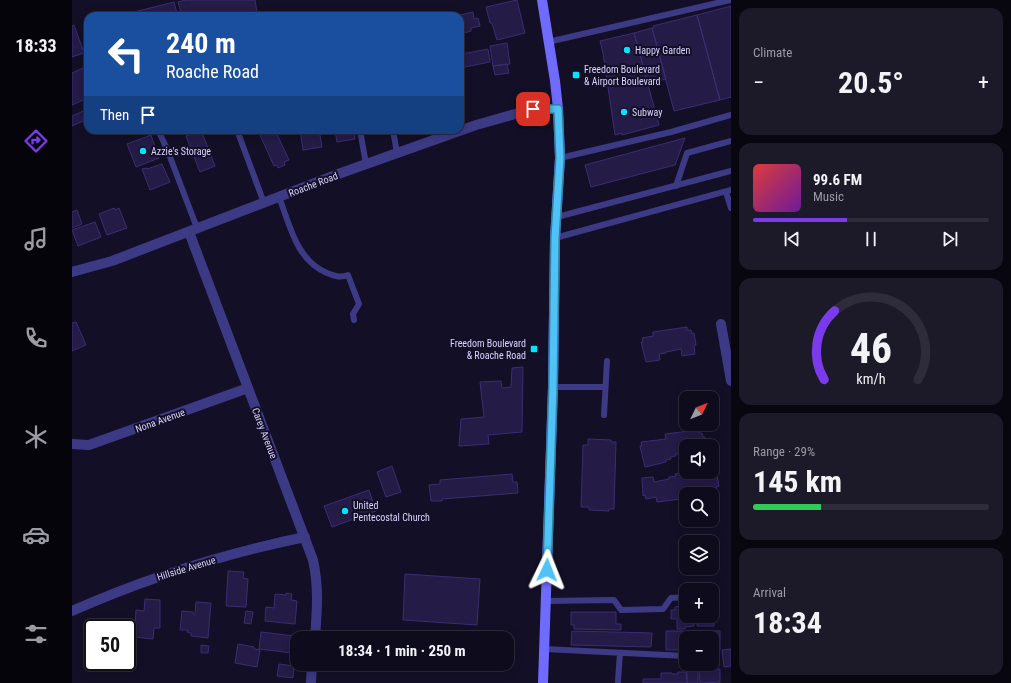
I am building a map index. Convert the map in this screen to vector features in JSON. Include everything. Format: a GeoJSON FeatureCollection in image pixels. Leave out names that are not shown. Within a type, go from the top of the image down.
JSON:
{"type":"FeatureCollection","features":[{"type":"Feature","properties":{"kind":"main road"},"geometry":{"type":"LineString","coordinates":[[542,0],[558,109],[560,158],[555,238],[553,387],[543,683]]}},
{"type":"Feature","properties":{"kind":"street","name":"Roache Road"},"geometry":{"type":"LineString","coordinates":[[464,130],[511,114],[533,109],[558,109]]}},
{"type":"Feature","properties":{"kind":"street","name":"Roache Road"},"geometry":{"type":"LineString","coordinates":[[72,272],[101,265],[366,164],[453,134]]}},
{"type":"Feature","properties":{"kind":"street","name":"Carey Avenue"},"geometry":{"type":"LineString","coordinates":[[193,230],[248,388],[305,537],[317,577],[318,606],[316,631]]}},
{"type":"Feature","properties":{"kind":"street"},"geometry":{"type":"LineString","coordinates":[[721,324],[731,381]]}},
{"type":"Feature","properties":{"kind":"street","name":"Nona Avenue"},"geometry":{"type":"LineString","coordinates":[[72,444],[89,445],[248,388]]}},
{"type":"Feature","properties":{"kind":"street","name":"Hillside Avenue"},"geometry":{"type":"LineString","coordinates":[[72,612],[122,590],[178,570],[268,545],[305,537]]}},
{"type":"Feature","properties":{"kind":"street"},"geometry":{"type":"LineString","coordinates":[[311,683],[312,671]]}},
{"type":"Feature","properties":{"kind":"lane"},"geometry":{"type":"LineString","coordinates":[[548,42],[730,0]]}},
{"type":"Feature","properties":{"kind":"lane"},"geometry":{"type":"LineString","coordinates":[[560,158],[671,132],[731,115]]}},
{"type":"Feature","properties":{"kind":"lane"},"geometry":{"type":"LineString","coordinates":[[160,134],[167,150],[193,230]]}},
{"type":"Feature","properties":{"kind":"lane"},"geometry":{"type":"LineString","coordinates":[[238,134],[264,203]]}},
{"type":"Feature","properties":{"kind":"lane"},"geometry":{"type":"LineString","coordinates":[[361,134],[366,164]]}},
{"type":"Feature","properties":{"kind":"lane"},"geometry":{"type":"LineString","coordinates":[[394,134],[397,153]]}},
{"type":"Feature","properties":{"kind":"lane"},"geometry":{"type":"LineString","coordinates":[[676,186],[687,153],[731,141]]}},
{"type":"Feature","properties":{"kind":"lane"},"geometry":{"type":"LineString","coordinates":[[557,217],[731,171]]}},
{"type":"Feature","properties":{"kind":"lane"},"geometry":{"type":"LineString","coordinates":[[555,238],[728,191],[731,208]]}},
{"type":"Feature","properties":{"kind":"lane"},"geometry":{"type":"LineString","coordinates":[[280,197],[298,247],[307,259],[320,270],[341,277],[348,275],[359,304],[353,314],[354,320]]}},
{"type":"Feature","properties":{"kind":"lane"},"geometry":{"type":"LineString","coordinates":[[604,416],[607,361]]}},
{"type":"Feature","properties":{"kind":"lane"},"geometry":{"type":"LineString","coordinates":[[553,387],[606,387]]}},
{"type":"Feature","properties":{"kind":"lane"},"geometry":{"type":"LineString","coordinates":[[546,601],[614,600],[621,610],[663,609],[671,598],[679,597]]}},
{"type":"Feature","properties":{"kind":"lane"},"geometry":{"type":"LineString","coordinates":[[544,649],[679,656]]}},
{"type":"Feature","properties":{"kind":"lane"},"geometry":{"type":"LineString","coordinates":[[618,681],[620,653]]}},
{"type":"Feature","properties":{"kind":"building"},"geometry":{"type":"Polygon","coordinates":[[[186,0],[255,0],[257,12],[181,12],[178,2],[186,0]]]}},
{"type":"Feature","properties":{"kind":"building"},"geometry":{"type":"Polygon","coordinates":[[[517,0],[525,33],[497,40],[492,23],[490,23],[486,7],[517,0]]]}},
{"type":"Feature","properties":{"kind":"building"},"geometry":{"type":"Polygon","coordinates":[[[174,2],[177,12],[134,12],[174,2]]]}},
{"type":"Feature","properties":{"kind":"building"},"geometry":{"type":"Polygon","coordinates":[[[731,6],[731,97],[720,100],[697,15],[731,6]]]}},
{"type":"Feature","properties":{"kind":"building"},"geometry":{"type":"Polygon","coordinates":[[[473,12],[474,19],[478,18],[480,26],[471,28],[471,31],[464,33],[464,14],[473,12]]]}},
{"type":"Feature","properties":{"kind":"building"},"geometry":{"type":"Polygon","coordinates":[[[697,15],[720,100],[674,111],[652,28],[654,28],[653,26],[697,15]]]}},
{"type":"Feature","properties":{"kind":"building"},"geometry":{"type":"Polygon","coordinates":[[[74,25],[84,53],[72,57],[72,26],[74,25]]]}},
{"type":"Feature","properties":{"kind":"building"},"geometry":{"type":"Polygon","coordinates":[[[652,28],[666,79],[648,84],[634,33],[652,28]]]}},
{"type":"Feature","properties":{"kind":"building"},"geometry":{"type":"Polygon","coordinates":[[[634,33],[659,125],[622,135],[622,133],[615,135],[600,41],[634,33]]]}},
{"type":"Feature","properties":{"kind":"building"},"geometry":{"type":"Polygon","coordinates":[[[507,43],[510,64],[493,66],[490,46],[507,43]]]}},
{"type":"Feature","properties":{"kind":"building"},"geometry":{"type":"Polygon","coordinates":[[[488,49],[490,62],[464,67],[464,54],[488,49]]]}},
{"type":"Feature","properties":{"kind":"building"},"geometry":{"type":"Polygon","coordinates":[[[507,64],[509,73],[495,75],[493,66],[507,64]]]}},
{"type":"Feature","properties":{"kind":"building"},"geometry":{"type":"Polygon","coordinates":[[[84,68],[84,100],[72,105],[72,73],[84,68]]]}},
{"type":"Feature","properties":{"kind":"building"},"geometry":{"type":"Polygon","coordinates":[[[84,111],[84,121],[72,126],[72,116],[84,111]]]}},
{"type":"Feature","properties":{"kind":"building"},"geometry":{"type":"Polygon","coordinates":[[[191,134],[203,134],[215,166],[200,172],[186,136],[191,134]]]}},
{"type":"Feature","properties":{"kind":"building"},"geometry":{"type":"Polygon","coordinates":[[[277,134],[289,160],[284,162],[285,165],[278,168],[277,165],[274,166],[260,135],[277,134]]]}},
{"type":"Feature","properties":{"kind":"building"},"geometry":{"type":"Polygon","coordinates":[[[301,134],[320,134],[322,147],[303,150],[301,134]]]}},
{"type":"Feature","properties":{"kind":"building"},"geometry":{"type":"Polygon","coordinates":[[[336,134],[354,134],[355,139],[337,142],[336,134]]]}},
{"type":"Feature","properties":{"kind":"building","name":"Azzie's Storage"},"geometry":{"type":"Polygon","coordinates":[[[151,135],[159,158],[136,167],[127,144],[151,135]]]}},
{"type":"Feature","properties":{"kind":"building"},"geometry":{"type":"Polygon","coordinates":[[[685,138],[675,165],[591,187],[585,165],[685,138]]]}},
{"type":"Feature","properties":{"kind":"building"},"geometry":{"type":"Polygon","coordinates":[[[162,164],[170,182],[150,190],[142,169],[147,169],[162,164]]]}},
{"type":"Feature","properties":{"kind":"building"},"geometry":{"type":"Polygon","coordinates":[[[114,208],[115,210],[119,208],[127,228],[107,235],[99,214],[114,208]]]}},
{"type":"Feature","properties":{"kind":"building"},"geometry":{"type":"Polygon","coordinates":[[[77,210],[82,224],[72,228],[72,212],[77,210]]]}},
{"type":"Feature","properties":{"kind":"building"},"geometry":{"type":"Polygon","coordinates":[[[95,222],[101,237],[78,246],[72,230],[95,222]]]}},
{"type":"Feature","properties":{"kind":"building"},"geometry":{"type":"Polygon","coordinates":[[[76,322],[86,345],[72,351],[72,323],[76,322]]]}},
{"type":"Feature","properties":{"kind":"building"},"geometry":{"type":"Polygon","coordinates":[[[687,327],[687,330],[691,330],[692,334],[694,333],[696,345],[694,345],[695,354],[682,356],[681,349],[659,354],[660,360],[646,362],[641,342],[643,342],[642,338],[653,336],[653,332],[687,327]]]}},
{"type":"Feature","properties":{"kind":"building"},"geometry":{"type":"Polygon","coordinates":[[[523,367],[522,432],[488,435],[489,444],[459,446],[461,419],[484,417],[480,382],[501,381],[502,388],[511,387],[512,368],[523,367]]]}},
{"type":"Feature","properties":{"kind":"building"},"geometry":{"type":"Polygon","coordinates":[[[698,431],[699,433],[702,433],[705,439],[679,439],[679,453],[675,454],[676,456],[670,457],[671,459],[666,460],[666,462],[645,467],[640,446],[642,446],[641,442],[666,439],[665,434],[698,431]]]}},
{"type":"Feature","properties":{"kind":"building"},"geometry":{"type":"Polygon","coordinates":[[[588,439],[611,440],[611,442],[616,442],[614,509],[609,509],[609,511],[589,510],[589,507],[581,507],[583,445],[588,445],[588,439]]]}},
{"type":"Feature","properties":{"kind":"building"},"geometry":{"type":"Polygon","coordinates":[[[392,466],[401,492],[386,497],[377,472],[392,466]]]}},
{"type":"Feature","properties":{"kind":"building"},"geometry":{"type":"Polygon","coordinates":[[[679,473],[679,479],[718,479],[719,486],[679,487],[679,499],[657,502],[656,497],[646,499],[645,495],[643,496],[642,478],[653,477],[654,482],[669,479],[669,477],[676,476],[675,474],[679,473]]]}},
{"type":"Feature","properties":{"kind":"building"},"geometry":{"type":"Polygon","coordinates":[[[512,474],[513,482],[517,482],[518,493],[431,501],[429,485],[440,484],[440,480],[512,474]]]}},
{"type":"Feature","properties":{"kind":"building"},"geometry":{"type":"Polygon","coordinates":[[[369,490],[376,511],[332,527],[324,506],[369,490]]]}},
{"type":"Feature","properties":{"kind":"building"},"geometry":{"type":"Polygon","coordinates":[[[228,571],[244,572],[243,578],[248,579],[246,607],[226,606],[228,571]]]}},
{"type":"Feature","properties":{"kind":"building"},"geometry":{"type":"Polygon","coordinates":[[[405,574],[480,579],[477,625],[403,620],[405,574]]]}},
{"type":"Feature","properties":{"kind":"building"},"geometry":{"type":"Polygon","coordinates":[[[286,593],[292,594],[291,600],[297,601],[295,624],[265,621],[266,607],[274,608],[275,594],[286,595],[286,593]]]}},
{"type":"Feature","properties":{"kind":"building"},"geometry":{"type":"Polygon","coordinates":[[[145,599],[160,600],[160,628],[154,628],[153,639],[136,637],[136,610],[144,611],[145,599]]]}},
{"type":"Feature","properties":{"kind":"building"},"geometry":{"type":"Polygon","coordinates":[[[196,602],[211,603],[208,638],[191,636],[191,633],[187,632],[188,630],[180,630],[182,611],[193,612],[193,614],[195,614],[196,602]]]}},
{"type":"Feature","properties":{"kind":"building"},"geometry":{"type":"Polygon","coordinates":[[[679,606],[679,623],[694,623],[694,626],[685,627],[685,629],[677,629],[677,619],[671,619],[671,610],[675,610],[675,607],[679,606]]]}},
{"type":"Feature","properties":{"kind":"building"},"geometry":{"type":"Polygon","coordinates":[[[246,611],[253,612],[251,624],[244,623],[246,611]]]}},
{"type":"Feature","properties":{"kind":"building"},"geometry":{"type":"Polygon","coordinates":[[[571,612],[616,612],[616,624],[621,624],[621,630],[574,629],[574,625],[571,625],[571,612]]]}},
{"type":"Feature","properties":{"kind":"building"},"geometry":{"type":"Polygon","coordinates":[[[697,623],[714,623],[714,626],[697,626],[697,623]]]}},
{"type":"Feature","properties":{"kind":"building"},"geometry":{"type":"Polygon","coordinates":[[[572,631],[652,633],[651,647],[571,645],[572,631]]]}},
{"type":"Feature","properties":{"kind":"building"},"geometry":{"type":"Polygon","coordinates":[[[666,631],[679,631],[679,650],[666,650],[666,631]]]}},
{"type":"Feature","properties":{"kind":"building"},"geometry":{"type":"Polygon","coordinates":[[[719,631],[720,631],[719,650],[719,631]]]}},
{"type":"Feature","properties":{"kind":"building"},"geometry":{"type":"Polygon","coordinates":[[[261,632],[290,636],[290,653],[259,649],[261,632]]]}},
{"type":"Feature","properties":{"kind":"building"},"geometry":{"type":"Polygon","coordinates":[[[238,644],[254,647],[254,649],[260,650],[257,667],[235,663],[238,644]]]}},
{"type":"Feature","properties":{"kind":"building"},"geometry":{"type":"Polygon","coordinates":[[[201,645],[209,646],[208,653],[201,653],[201,645]]]}},
{"type":"Feature","properties":{"kind":"building"},"geometry":{"type":"Polygon","coordinates":[[[731,649],[731,666],[724,667],[722,650],[731,649]]]}},
{"type":"Feature","properties":{"kind":"building"},"geometry":{"type":"Polygon","coordinates":[[[279,664],[290,665],[290,671],[294,671],[293,678],[277,676],[279,664]]]}},
{"type":"Feature","properties":{"kind":"building"},"geometry":{"type":"Polygon","coordinates":[[[719,669],[720,682],[700,683],[699,671],[719,671],[719,669]]]}},
{"type":"Feature","properties":{"kind":"building"},"geometry":{"type":"Polygon","coordinates":[[[687,671],[698,671],[698,683],[687,683],[687,671]]]}},
{"type":"Feature","properties":{"kind":"building"},"geometry":{"type":"Polygon","coordinates":[[[678,672],[686,672],[687,683],[643,683],[643,679],[661,679],[661,673],[678,674],[678,672]]]}},
{"type":"Feature","properties":{"kind":"place","name":"Happy Garden"},"geometry":{"type":"Point","coordinates":[627,50]}},
{"type":"Feature","properties":{"kind":"place","name":"Freedom Boulevard & Airport Boulevard"},"geometry":{"type":"Point","coordinates":[576,75]}},
{"type":"Feature","properties":{"kind":"place","name":"Subway"},"geometry":{"type":"Point","coordinates":[624,112]}},
{"type":"Feature","properties":{"kind":"place","name":"Azzie's Storage"},"geometry":{"type":"Point","coordinates":[143,151]}},
{"type":"Feature","properties":{"kind":"place","name":"Freedom Boulevard & Roache Road"},"geometry":{"type":"Point","coordinates":[534,349]}},
{"type":"Feature","properties":{"kind":"place","name":"United Pentecostal Church"},"geometry":{"type":"Point","coordinates":[345,511]}},
{"type":"Feature","properties":{"kind":"route"},"geometry":{"type":"LineString","coordinates":[[533,109],[558,109],[560,144],[555,238],[553,387],[547,570]]}}]}
